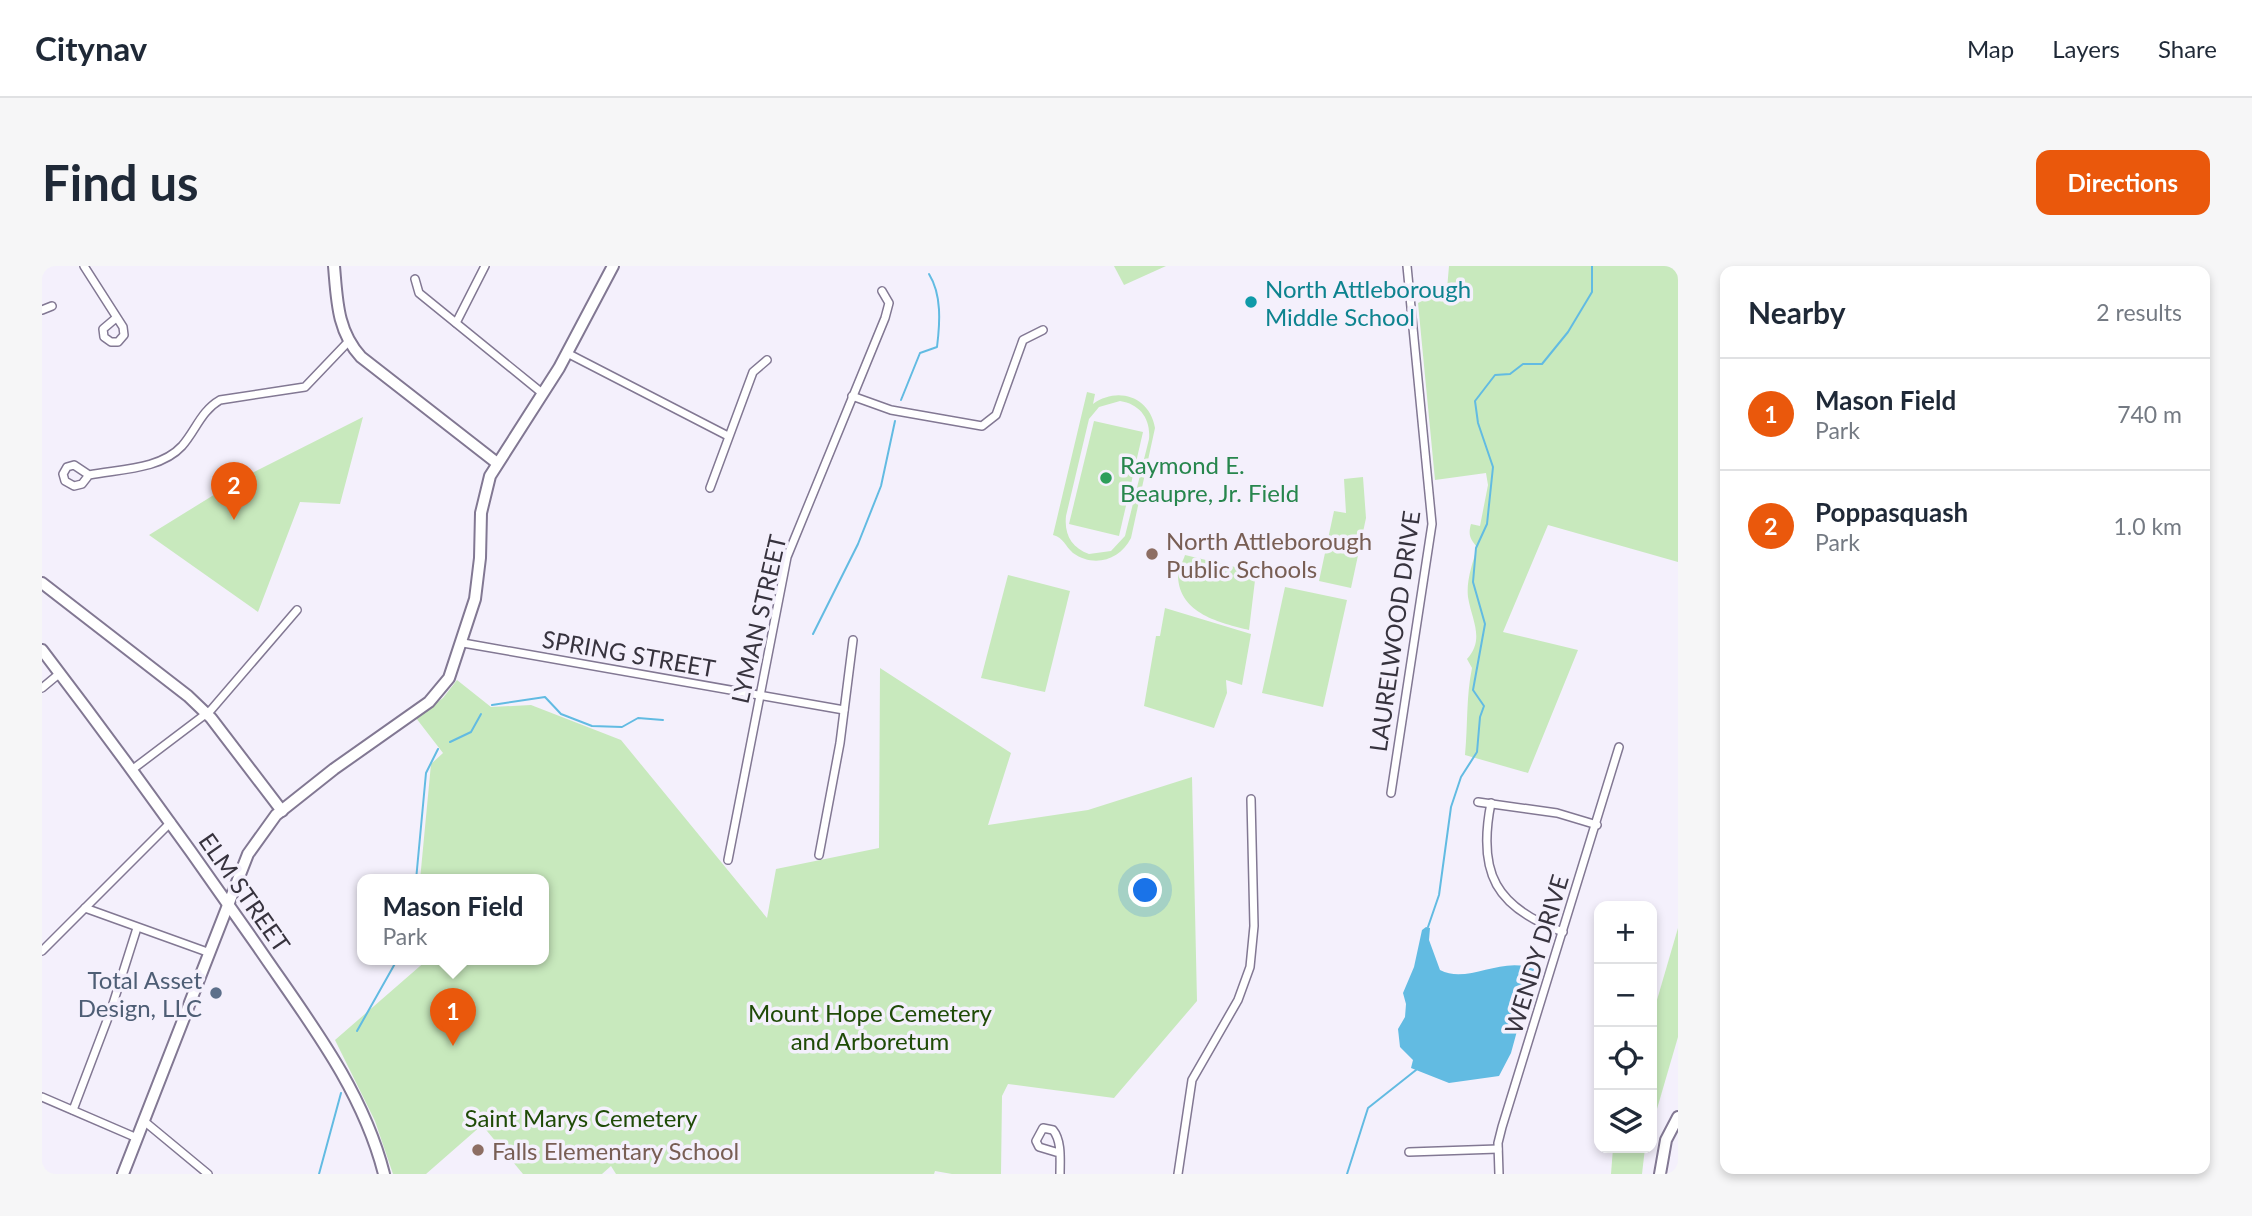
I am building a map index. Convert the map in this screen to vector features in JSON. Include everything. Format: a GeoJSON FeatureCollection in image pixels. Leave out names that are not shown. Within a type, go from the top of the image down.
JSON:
{"type":"FeatureCollection","features":[{"type":"Feature","properties":{"kind":"street"},"geometry":{"type":"LineString","coordinates":[[84,266],[116,318]]}},
{"type":"Feature","properties":{"kind":"street"},"geometry":{"type":"LineString","coordinates":[[334,266],[343,332],[348,342],[361,357],[497,463]]}},
{"type":"Feature","properties":{"kind":"street"},"geometry":{"type":"LineString","coordinates":[[456,323],[485,266]]}},
{"type":"Feature","properties":{"kind":"street"},"geometry":{"type":"LineString","coordinates":[[123,1174],[228,904],[258,836],[282,811],[334,769],[429,702],[449,678],[463,643],[478,579],[484,495],[497,463],[567,353],[613,266]]}},
{"type":"Feature","properties":{"kind":"street","name":"LAURELWOOD DRIVE"},"geometry":{"type":"LineString","coordinates":[[1391,793],[1432,524],[1407,266]]}},
{"type":"Feature","properties":{"kind":"street"},"geometry":{"type":"LineString","coordinates":[[415,279],[419,293],[542,393]]}},
{"type":"Feature","properties":{"kind":"street","name":"LYMAN STREET"},"geometry":{"type":"LineString","coordinates":[[729,860],[787,557],[886,318],[889,303],[882,290]]}},
{"type":"Feature","properties":{"kind":"street"},"geometry":{"type":"LineString","coordinates":[[42,310],[52,306]]}},
{"type":"Feature","properties":{"kind":"street"},"geometry":{"type":"LineString","coordinates":[[852,396],[891,410],[982,426],[996,415],[1023,340],[1043,330]]}},
{"type":"Feature","properties":{"kind":"street"},"geometry":{"type":"LineString","coordinates":[[89,475],[133,468],[173,454],[210,406],[220,400],[305,387],[332,354],[348,342]]}},
{"type":"Feature","properties":{"kind":"street"},"geometry":{"type":"LineString","coordinates":[[567,353],[728,436]]}},
{"type":"Feature","properties":{"kind":"street"},"geometry":{"type":"LineString","coordinates":[[710,488],[753,372],[767,360]]}},
{"type":"Feature","properties":{"kind":"street"},"geometry":{"type":"LineString","coordinates":[[42,583],[179,689],[205,713],[282,811]]}},
{"type":"Feature","properties":{"kind":"street"},"geometry":{"type":"LineString","coordinates":[[133,769],[211,710],[297,610]]}},
{"type":"Feature","properties":{"kind":"street"},"geometry":{"type":"LineString","coordinates":[[819,855],[853,640]]}},
{"type":"Feature","properties":{"kind":"street","name":"SPRING STREET"},"geometry":{"type":"LineString","coordinates":[[463,643],[844,710]]}},
{"type":"Feature","properties":{"kind":"street","name":"ELM STREET"},"geometry":{"type":"LineString","coordinates":[[42,650],[171,822],[334,1058],[369,1128],[384,1174]]}},
{"type":"Feature","properties":{"kind":"street"},"geometry":{"type":"LineString","coordinates":[[42,688],[60,673]]}},
{"type":"Feature","properties":{"kind":"street","name":"WENDY DRIVE"},"geometry":{"type":"LineString","coordinates":[[1499,1174],[1498,1149],[1506,1115],[1619,747]]}},
{"type":"Feature","properties":{"kind":"street"},"geometry":{"type":"LineString","coordinates":[[1178,1174],[1192,1080],[1244,987],[1250,967],[1254,926],[1251,799]]}},
{"type":"Feature","properties":{"kind":"street"},"geometry":{"type":"LineString","coordinates":[[1478,802],[1558,813],[1597,825]]}},
{"type":"Feature","properties":{"kind":"street"},"geometry":{"type":"LineString","coordinates":[[1491,803],[1485,838],[1486,861],[1495,885],[1511,905],[1530,919],[1563,932]]}},
{"type":"Feature","properties":{"kind":"street"},"geometry":{"type":"LineString","coordinates":[[42,951],[171,822]]}},
{"type":"Feature","properties":{"kind":"street"},"geometry":{"type":"LineString","coordinates":[[85,908],[210,953]]}},
{"type":"Feature","properties":{"kind":"street"},"geometry":{"type":"LineString","coordinates":[[73,1110],[111,1010],[137,928]]}},
{"type":"Feature","properties":{"kind":"street"},"geometry":{"type":"LineString","coordinates":[[42,1097],[137,1138]]}},
{"type":"Feature","properties":{"kind":"street"},"geometry":{"type":"LineString","coordinates":[[1660,1174],[1666,1140],[1678,1117]]}},
{"type":"Feature","properties":{"kind":"street"},"geometry":{"type":"LineString","coordinates":[[144,1121],[208,1174]]}},
{"type":"Feature","properties":{"kind":"street"},"geometry":{"type":"LineString","coordinates":[[1409,1152],[1498,1149]]}},
{"type":"Feature","properties":{"kind":"street"},"geometry":{"type":"LineString","coordinates":[[1059,1153],[1060,1174]]}},
{"type":"Feature","properties":{"kind":"green space"},"geometry":{"type":"Polygon","coordinates":[[[1114,266],[1166,266],[1124,285],[1114,266]]]}},
{"type":"Feature","properties":{"kind":"green space"},"geometry":{"type":"Polygon","coordinates":[[[1449,266],[1678,266],[1678,562],[1548,525],[1503,632],[1578,650],[1528,773],[1465,755],[1472,668],[1467,659],[1476,637],[1468,591],[1477,547],[1471,539],[1470,531],[1471,524],[1480,526],[1488,485],[1486,473],[1435,480],[1418,303],[1447,289],[1449,266]]]}},
{"type":"Feature","properties":{"kind":"green space"},"geometry":{"type":"Polygon","coordinates":[[[1087,392],[1095,394],[1093,404],[1113,396],[1132,398],[1140,402],[1152,417],[1155,428],[1131,538],[1126,546],[1106,559],[1089,560],[1073,553],[1062,540],[1053,535],[1087,392]],[[1120,401],[1099,407],[1089,419],[1066,516],[1066,529],[1070,540],[1089,554],[1111,551],[1125,536],[1149,439],[1148,425],[1143,414],[1120,401]]]}},
{"type":"Feature","properties":{"kind":"green space"},"geometry":{"type":"Polygon","coordinates":[[[363,417],[340,504],[300,502],[258,612],[149,535],[238,480],[363,417]]]}},
{"type":"Feature","properties":{"kind":"green space","name":"Raymond E. Beaupre, Jr. Field"},"geometry":{"type":"Polygon","coordinates":[[[1094,421],[1143,432],[1119,536],[1069,524],[1094,421]]]}},
{"type":"Feature","properties":{"kind":"green space"},"geometry":{"type":"Polygon","coordinates":[[[1363,477],[1366,518],[1351,588],[1319,581],[1334,511],[1346,513],[1344,479],[1363,477]]]}},
{"type":"Feature","properties":{"kind":"green space"},"geometry":{"type":"Polygon","coordinates":[[[1185,555],[1256,572],[1249,630],[1203,615],[1186,599],[1180,589],[1178,576],[1185,555]]]}},
{"type":"Feature","properties":{"kind":"green space"},"geometry":{"type":"Polygon","coordinates":[[[1008,575],[1070,591],[1045,692],[981,678],[1008,575]]]}},
{"type":"Feature","properties":{"kind":"green space"},"geometry":{"type":"Polygon","coordinates":[[[1285,587],[1347,600],[1323,707],[1262,693],[1285,587]]]}},
{"type":"Feature","properties":{"kind":"green space"},"geometry":{"type":"Polygon","coordinates":[[[1165,608],[1251,634],[1242,685],[1226,680],[1227,693],[1214,728],[1144,706],[1156,636],[1160,636],[1165,608]]]}},
{"type":"Feature","properties":{"kind":"green space","name":"Mount Hope Cemetery and Arboretum"},"geometry":{"type":"Polygon","coordinates":[[[880,668],[1011,753],[988,825],[1088,810],[1192,777],[1197,1001],[1114,1098],[1008,1084],[1002,1096],[1001,1174],[952,1174],[935,1171],[934,1174],[616,1174],[611,1166],[602,1174],[523,1174],[482,1125],[426,1174],[393,1174],[375,1121],[335,1040],[421,965],[549,965],[549,874],[421,874],[431,764],[443,753],[416,718],[443,698],[457,680],[491,707],[531,705],[621,740],[767,918],[776,869],[879,848],[880,668]]]}},
{"type":"Feature","properties":{"kind":"green space"},"geometry":{"type":"Polygon","coordinates":[[[1678,928],[1678,1037],[1657,1109],[1657,1027],[1657,1000],[1678,928]]]}},
{"type":"Feature","properties":{"kind":"green space"},"geometry":{"type":"Polygon","coordinates":[[[1613,1153],[1644,1153],[1642,1174],[1611,1174],[1613,1153]]]}},
{"type":"Feature","properties":{"kind":"water"},"geometry":{"type":"Polygon","coordinates":[[[1430,928],[1429,940],[1440,970],[1462,974],[1509,965],[1534,969],[1511,1053],[1499,1076],[1449,1083],[1411,1068],[1413,1060],[1400,1047],[1398,1029],[1405,1017],[1406,1004],[1403,993],[1414,967],[1422,930],[1430,928]]]}},
{"type":"Feature","properties":{"kind":"waterway"},"geometry":{"type":"LineString","coordinates":[[1428,927],[1439,895],[1451,807],[1461,777],[1477,752],[1480,717],[1484,706],[1473,690],[1485,624],[1473,582],[1476,548],[1487,524],[1493,467],[1478,423],[1475,401],[1495,375],[1510,374],[1523,364],[1542,364],[1568,332],[1592,292],[1592,266]]}},
{"type":"Feature","properties":{"kind":"waterway"},"geometry":{"type":"LineString","coordinates":[[901,400],[920,353],[937,347],[938,300],[929,274]]}},
{"type":"Feature","properties":{"kind":"waterway"},"geometry":{"type":"LineString","coordinates":[[813,634],[858,544],[881,486],[895,421]]}},
{"type":"Feature","properties":{"kind":"waterway"},"geometry":{"type":"LineString","coordinates":[[492,705],[545,697],[561,714],[592,726],[622,727],[638,718],[663,720]]}},
{"type":"Feature","properties":{"kind":"waterway"},"geometry":{"type":"LineString","coordinates":[[450,742],[471,732],[481,714]]}},
{"type":"Feature","properties":{"kind":"waterway"},"geometry":{"type":"LineString","coordinates":[[417,874],[426,773],[438,749]]}},
{"type":"Feature","properties":{"kind":"waterway"},"geometry":{"type":"LineString","coordinates":[[357,1031],[394,965]]}},
{"type":"Feature","properties":{"kind":"waterway"},"geometry":{"type":"LineString","coordinates":[[1347,1174],[1368,1108],[1416,1070]]}},
{"type":"Feature","properties":{"kind":"waterway"},"geometry":{"type":"LineString","coordinates":[[319,1174],[341,1093]]}},
{"type":"Feature","properties":{"kind":"place","name":"North Attleborough Middle School"},"geometry":{"type":"Point","coordinates":[1251,302]}},
{"type":"Feature","properties":{"kind":"place","name":"Raymond E. Beaupre, Jr. Field"},"geometry":{"type":"Point","coordinates":[1106,478]}},
{"type":"Feature","properties":{"kind":"place","name":"Poppasquash"},"geometry":{"type":"Point","coordinates":[234,520]}},
{"type":"Feature","properties":{"kind":"place","name":"North Attleborough Public Schools"},"geometry":{"type":"Point","coordinates":[1152,554]}},
{"type":"Feature","properties":{"kind":"place","name":"Total Asset Design, LLC"},"geometry":{"type":"Point","coordinates":[216,993]}},
{"type":"Feature","properties":{"kind":"place","name":"Mason Field"},"geometry":{"type":"Point","coordinates":[453,1046]}},
{"type":"Feature","properties":{"kind":"place","name":"Falls Elementary School"},"geometry":{"type":"Point","coordinates":[478,1150]}},
{"type":"Feature","properties":{"kind":"park label","name":"Saint Marys Cemetery"},"geometry":{"type":"Point","coordinates":[581,1117]}}]}
